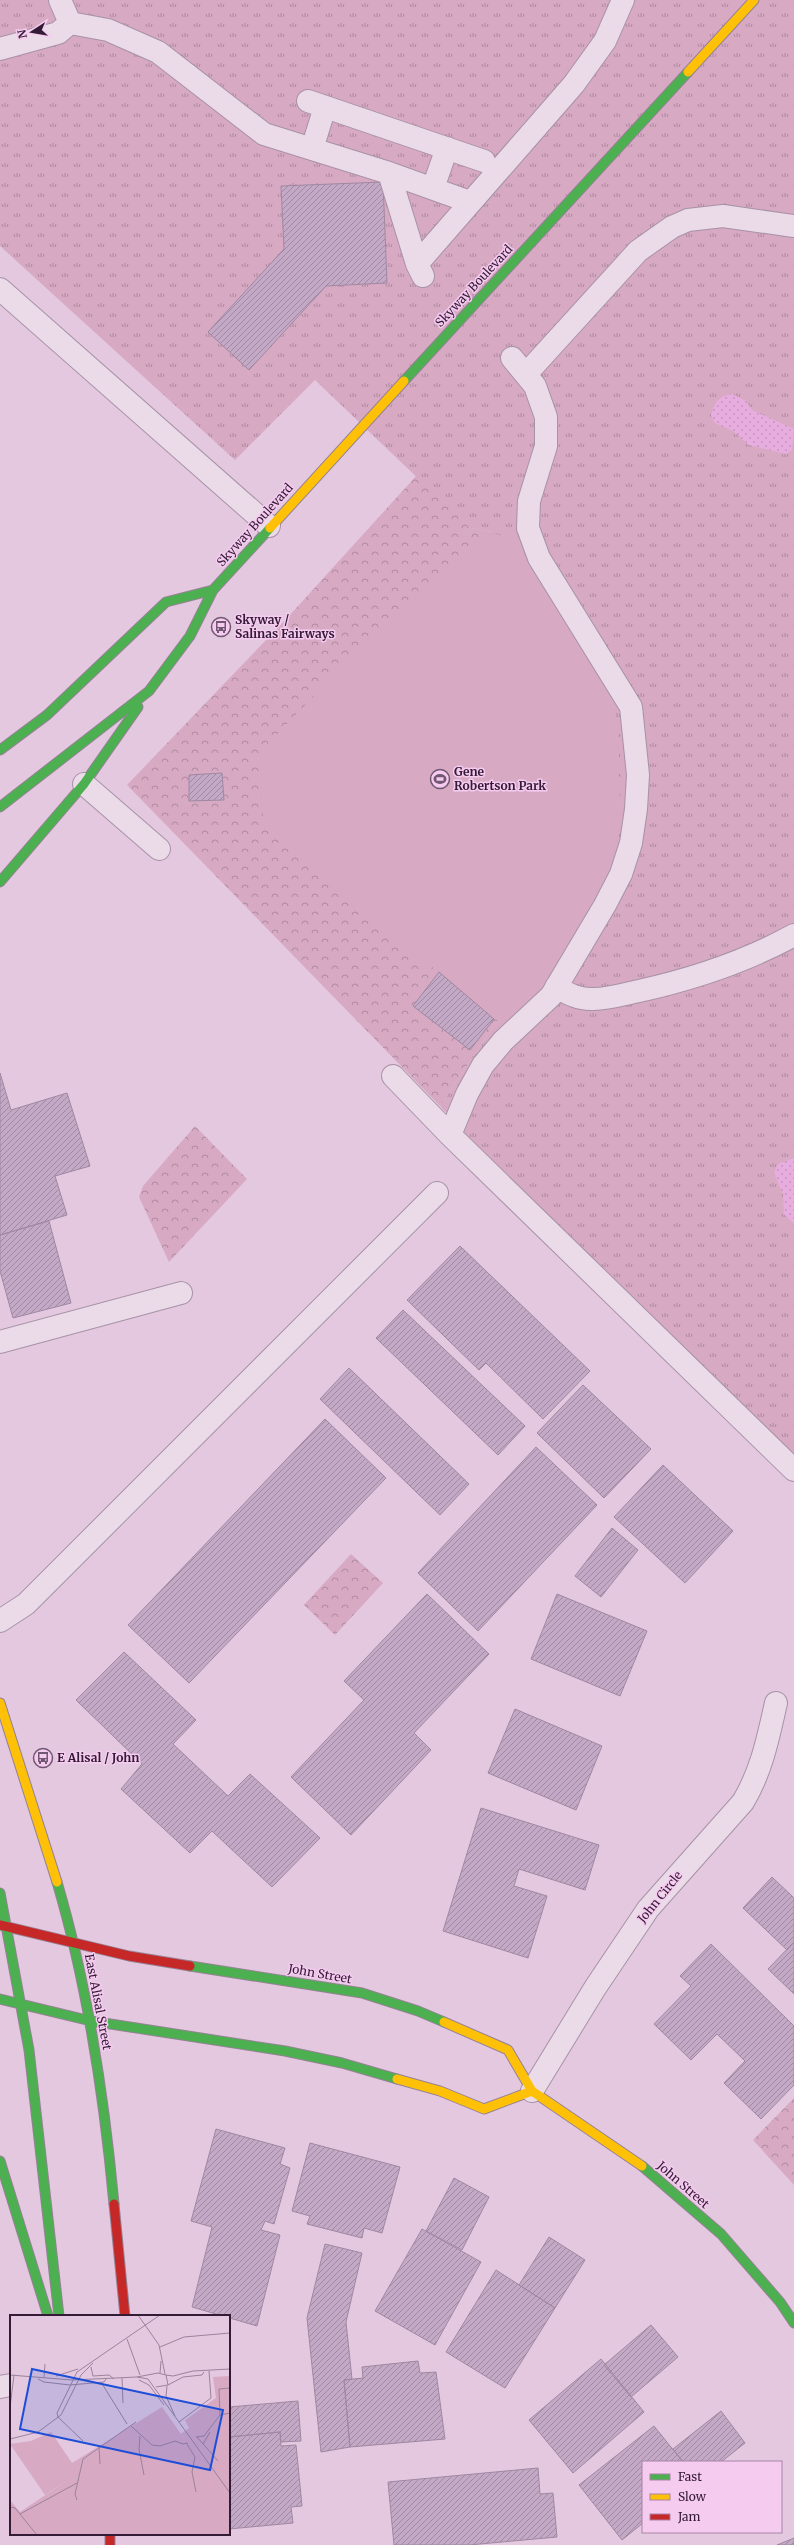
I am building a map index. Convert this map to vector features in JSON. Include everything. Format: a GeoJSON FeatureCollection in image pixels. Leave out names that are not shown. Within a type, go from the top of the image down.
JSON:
{"type":"FeatureCollection","features":[{"type":"Feature","properties":{"kind":"main road","name":"Skyway Boulevard"},"geometry":{"type":"LineString","coordinates":[[0,807],[149,691],[190,636],[213,590],[269,526],[754,0]]}},
{"type":"Feature","properties":{"kind":"main road"},"geometry":{"type":"LineString","coordinates":[[0,750],[47,715],[166,602],[213,590]]}},
{"type":"Feature","properties":{"kind":"main road"},"geometry":{"type":"LineString","coordinates":[[0,882],[84,784],[149,691]]}},
{"type":"Feature","properties":{"kind":"main road","name":"East Alisal Street"},"geometry":{"type":"LineString","coordinates":[[0,1703],[73,1943],[91,2020],[104,2106],[125,2315]]}},
{"type":"Feature","properties":{"kind":"main road"},"geometry":{"type":"LineString","coordinates":[[0,1893],[4,1926],[23,2006],[37,2099],[60,2315]]}},
{"type":"Feature","properties":{"kind":"main road","name":"John Street"},"geometry":{"type":"LineString","coordinates":[[4,1926],[129,1956],[347,1990],[418,2011],[508,2050],[532,2091],[645,2168],[721,2234],[780,2302],[794,2323]]}},
{"type":"Feature","properties":{"kind":"main road"},"geometry":{"type":"LineString","coordinates":[[0,1999],[23,2006],[91,2020],[285,2051],[334,2061],[440,2091],[484,2109],[532,2091]]}},
{"type":"Feature","properties":{"kind":"main road"},"geometry":{"type":"LineString","coordinates":[[0,2161],[48,2315]]}},
{"type":"Feature","properties":{"kind":"street"},"geometry":{"type":"LineString","coordinates":[[60,0],[70,23]]}},
{"type":"Feature","properties":{"kind":"street"},"geometry":{"type":"LineString","coordinates":[[389,173],[420,270],[470,202],[579,78],[605,41],[623,0]]}},
{"type":"Feature","properties":{"kind":"street"},"geometry":{"type":"LineString","coordinates":[[0,49],[58,33],[70,23]]}},
{"type":"Feature","properties":{"kind":"street"},"geometry":{"type":"LineString","coordinates":[[70,23],[108,30],[158,52],[264,134],[389,173],[470,202]]}},
{"type":"Feature","properties":{"kind":"street"},"geometry":{"type":"LineString","coordinates":[[312,149],[317,104],[484,161]]}},
{"type":"Feature","properties":{"kind":"street"},"geometry":{"type":"LineString","coordinates":[[433,188],[447,148]]}},
{"type":"Feature","properties":{"kind":"street"},"geometry":{"type":"LineString","coordinates":[[450,1135],[470,1089],[490,1055],[516,1028],[542,1006],[556,987],[606,906],[621,874],[631,843],[638,775],[631,706],[540,558],[528,528],[529,501],[546,446],[547,433],[541,401],[520,365],[638,251],[672,227],[688,220],[723,216],[794,226]]}},
{"type":"Feature","properties":{"kind":"street"},"geometry":{"type":"LineString","coordinates":[[0,289],[269,526]]}},
{"type":"Feature","properties":{"kind":"street"},"geometry":{"type":"LineString","coordinates":[[84,784],[159,849]]}},
{"type":"Feature","properties":{"kind":"street"},"geometry":{"type":"LineString","coordinates":[[556,987],[572,996],[592,1000],[667,985],[725,967],[794,935]]}},
{"type":"Feature","properties":{"kind":"street"},"geometry":{"type":"LineString","coordinates":[[393,1076],[450,1135],[794,1470]]}},
{"type":"Feature","properties":{"kind":"street"},"geometry":{"type":"LineString","coordinates":[[0,1621],[26,1604],[437,1193]]}},
{"type":"Feature","properties":{"kind":"street"},"geometry":{"type":"LineString","coordinates":[[0,1342],[181,1293]]}},
{"type":"Feature","properties":{"kind":"street","name":"John Circle"},"geometry":{"type":"LineString","coordinates":[[532,2091],[595,1988],[648,1909],[743,1802],[755,1781],[765,1756],[776,1703]]}},
{"type":"Feature","properties":{"kind":"street"},"geometry":{"type":"LineString","coordinates":[[0,2387],[10,2385]]}},
{"type":"Feature","properties":{"kind":"green space"},"geometry":{"type":"Polygon","coordinates":[[[0,0],[794,0],[794,1477],[488,1159],[440,1106],[497,1021],[516,1016],[618,846],[620,806],[492,532],[470,528],[315,380],[235,460],[0,246],[0,0]]]}},
{"type":"Feature","properties":{"kind":"green space","name":"Gene Robertson Park"},"geometry":{"type":"Polygon","coordinates":[[[417,475],[470,528],[492,532],[512,541],[618,735],[620,825],[618,846],[516,1016],[497,1021],[440,1106],[127,785],[289,616],[417,475]]]}},
{"type":"Feature","properties":{"kind":"green space","name":"Gene Robertson Park"},"geometry":{"type":"Polygon","coordinates":[[[492,532],[512,541],[533,565],[614,698],[618,735],[620,825],[615,863],[610,876],[546,983],[516,1016],[507,1020],[494,1019],[439,972],[373,925],[263,819],[260,752],[363,645],[492,532]]]}},
{"type":"Feature","properties":{"kind":"green space"},"geometry":{"type":"Polygon","coordinates":[[[195,1126],[247,1179],[169,1262],[139,1197],[143,1186],[195,1126]]]}},
{"type":"Feature","properties":{"kind":"green space"},"geometry":{"type":"Polygon","coordinates":[[[351,1554],[383,1583],[335,1635],[304,1605],[351,1554]]]}},
{"type":"Feature","properties":{"kind":"green space"},"geometry":{"type":"Polygon","coordinates":[[[794,2098],[794,2185],[753,2140],[794,2098]]]}},
{"type":"Feature","properties":{"kind":"sand"},"geometry":{"type":"Polygon","coordinates":[[[732,394],[746,401],[752,410],[794,429],[792,450],[786,454],[749,445],[733,431],[715,423],[711,416],[716,403],[720,398],[732,394]]]}},
{"type":"Feature","properties":{"kind":"sand"},"geometry":{"type":"Polygon","coordinates":[[[794,1158],[794,1224],[784,1214],[783,1194],[774,1173],[778,1164],[794,1158]]]}},
{"type":"Feature","properties":{"kind":"building"},"geometry":{"type":"Polygon","coordinates":[[[383,182],[387,283],[326,286],[249,370],[208,332],[284,249],[281,186],[383,182]]]}},
{"type":"Feature","properties":{"kind":"building"},"geometry":{"type":"Polygon","coordinates":[[[222,773],[224,800],[189,801],[189,775],[222,773]]]}},
{"type":"Feature","properties":{"kind":"building"},"geometry":{"type":"Polygon","coordinates":[[[439,972],[494,1019],[470,1050],[413,1006],[439,972]]]}},
{"type":"Feature","properties":{"kind":"building"},"geometry":{"type":"Polygon","coordinates":[[[0,1073],[11,1110],[67,1093],[90,1166],[55,1176],[67,1215],[0,1235],[0,1073]]]}},
{"type":"Feature","properties":{"kind":"building"},"geometry":{"type":"Polygon","coordinates":[[[49,1221],[71,1303],[13,1318],[0,1271],[0,1235],[49,1221]]]}},
{"type":"Feature","properties":{"kind":"building"},"geometry":{"type":"Polygon","coordinates":[[[460,1246],[590,1371],[543,1419],[486,1363],[479,1370],[407,1300],[460,1246]]]}},
{"type":"Feature","properties":{"kind":"building"},"geometry":{"type":"Polygon","coordinates":[[[403,1310],[525,1426],[498,1455],[376,1338],[403,1310]]]}},
{"type":"Feature","properties":{"kind":"building"},"geometry":{"type":"Polygon","coordinates":[[[349,1368],[469,1484],[440,1515],[320,1399],[349,1368]]]}},
{"type":"Feature","properties":{"kind":"building"},"geometry":{"type":"Polygon","coordinates":[[[583,1385],[651,1449],[604,1498],[537,1433],[583,1385]]]}},
{"type":"Feature","properties":{"kind":"building"},"geometry":{"type":"Polygon","coordinates":[[[325,1419],[386,1478],[189,1683],[128,1625],[325,1419]]]}},
{"type":"Feature","properties":{"kind":"building"},"geometry":{"type":"Polygon","coordinates":[[[536,1447],[597,1505],[478,1631],[418,1573],[536,1447]]]}},
{"type":"Feature","properties":{"kind":"building"},"geometry":{"type":"Polygon","coordinates":[[[663,1465],[733,1531],[685,1583],[614,1517],[663,1465]]]}},
{"type":"Feature","properties":{"kind":"building"},"geometry":{"type":"Polygon","coordinates":[[[612,1528],[638,1550],[601,1597],[575,1576],[612,1528]]]}},
{"type":"Feature","properties":{"kind":"building"},"geometry":{"type":"Polygon","coordinates":[[[427,1594],[489,1654],[414,1733],[431,1750],[351,1835],[291,1777],[364,1700],[344,1681],[427,1594]]]}},
{"type":"Feature","properties":{"kind":"building"},"geometry":{"type":"Polygon","coordinates":[[[557,1594],[647,1631],[620,1696],[531,1659],[557,1594]]]}},
{"type":"Feature","properties":{"kind":"building"},"geometry":{"type":"Polygon","coordinates":[[[124,1652],[196,1720],[173,1744],[228,1796],[250,1774],[320,1838],[272,1887],[212,1831],[190,1853],[121,1789],[142,1764],[76,1700],[124,1652]]]}},
{"type":"Feature","properties":{"kind":"building"},"geometry":{"type":"Polygon","coordinates":[[[515,1709],[602,1746],[576,1810],[488,1773],[515,1709]]]}},
{"type":"Feature","properties":{"kind":"building"},"geometry":{"type":"Polygon","coordinates":[[[481,1808],[599,1845],[585,1890],[519,1869],[514,1886],[547,1896],[528,1958],[443,1931],[481,1808]]]}},
{"type":"Feature","properties":{"kind":"building"},"geometry":{"type":"Polygon","coordinates":[[[772,1877],[794,1898],[794,1942],[787,1950],[743,1908],[772,1877]]]}},
{"type":"Feature","properties":{"kind":"building"},"geometry":{"type":"Polygon","coordinates":[[[794,1942],[794,1994],[768,1969],[794,1942]]]}},
{"type":"Feature","properties":{"kind":"building"},"geometry":{"type":"Polygon","coordinates":[[[711,1944],[794,2026],[794,2085],[761,2119],[724,2083],[745,2061],[717,2034],[691,2060],[654,2024],[691,1986],[680,1976],[711,1944]]]}},
{"type":"Feature","properties":{"kind":"building"},"geometry":{"type":"Polygon","coordinates":[[[216,2129],[285,2148],[280,2164],[290,2168],[274,2224],[265,2221],[261,2230],[280,2235],[257,2326],[230,2318],[230,2315],[219,2315],[192,2307],[212,2227],[191,2221],[216,2129]]]}},
{"type":"Feature","properties":{"kind":"building"},"geometry":{"type":"Polygon","coordinates":[[[310,2143],[400,2167],[382,2233],[364,2228],[362,2238],[307,2224],[310,2216],[292,2211],[310,2143]]]}},
{"type":"Feature","properties":{"kind":"building"},"geometry":{"type":"Polygon","coordinates":[[[454,2178],[489,2197],[462,2250],[426,2231],[454,2178]]]}},
{"type":"Feature","properties":{"kind":"building"},"geometry":{"type":"Polygon","coordinates":[[[422,2229],[481,2262],[435,2345],[375,2311],[422,2229]]]}},
{"type":"Feature","properties":{"kind":"building"},"geometry":{"type":"Polygon","coordinates":[[[549,2237],[585,2260],[555,2308],[519,2285],[549,2237]]]}},
{"type":"Feature","properties":{"kind":"building"},"geometry":{"type":"Polygon","coordinates":[[[325,2244],[362,2253],[346,2322],[352,2379],[344,2380],[350,2447],[321,2452],[307,2318],[325,2244]]]}},
{"type":"Feature","properties":{"kind":"building"},"geometry":{"type":"Polygon","coordinates":[[[496,2270],[555,2308],[505,2388],[446,2352],[496,2270]]]}},
{"type":"Feature","properties":{"kind":"building"},"geometry":{"type":"Polygon","coordinates":[[[651,2325],[678,2357],[631,2397],[604,2365],[651,2325]]]}},
{"type":"Feature","properties":{"kind":"building"},"geometry":{"type":"Polygon","coordinates":[[[601,2359],[644,2412],[573,2473],[529,2420],[601,2359]]]}},
{"type":"Feature","properties":{"kind":"building"},"geometry":{"type":"Polygon","coordinates":[[[418,2361],[420,2373],[436,2372],[445,2439],[350,2447],[344,2380],[363,2378],[362,2367],[418,2361]]]}},
{"type":"Feature","properties":{"kind":"building"},"geometry":{"type":"Polygon","coordinates":[[[298,2401],[301,2441],[281,2442],[280,2432],[230,2437],[230,2407],[298,2401]]]}},
{"type":"Feature","properties":{"kind":"building"},"geometry":{"type":"Polygon","coordinates":[[[721,2411],[745,2443],[722,2461],[682,2461],[673,2449],[721,2411]]]}},
{"type":"Feature","properties":{"kind":"building"},"geometry":{"type":"Polygon","coordinates":[[[654,2426],[682,2461],[642,2461],[642,2524],[622,2540],[579,2485],[654,2426]]]}},
{"type":"Feature","properties":{"kind":"building"},"geometry":{"type":"Polygon","coordinates":[[[280,2432],[281,2446],[296,2445],[302,2506],[291,2507],[293,2523],[230,2529],[230,2437],[280,2432]]]}},
{"type":"Feature","properties":{"kind":"building"},"geometry":{"type":"Polygon","coordinates":[[[538,2468],[540,2494],[553,2493],[557,2537],[469,2545],[394,2545],[388,2482],[538,2468]]]}},
{"type":"Feature","properties":{"kind":"building"},"geometry":{"type":"Polygon","coordinates":[[[794,2538],[794,2545],[777,2545],[794,2538]]]}},
{"type":"Feature","properties":{"kind":"traffic: fast"},"geometry":{"type":"LineString","coordinates":[[404,381],[688,72]]}},
{"type":"Feature","properties":{"kind":"traffic: fast"},"geometry":{"type":"LineString","coordinates":[[0,807],[149,691],[190,636],[213,590],[270,528]]}},
{"type":"Feature","properties":{"kind":"traffic: fast"},"geometry":{"type":"LineString","coordinates":[[0,750],[47,715],[166,602],[213,590]]}},
{"type":"Feature","properties":{"kind":"traffic: fast"},"geometry":{"type":"LineString","coordinates":[[0,882],[84,784],[138,707]]}},
{"type":"Feature","properties":{"kind":"traffic: fast"},"geometry":{"type":"LineString","coordinates":[[57,1882],[78,1961],[86,2001],[100,2082],[114,2204]]}},
{"type":"Feature","properties":{"kind":"traffic: fast"},"geometry":{"type":"LineString","coordinates":[[0,1893],[29,2050],[59,2315]]}},
{"type":"Feature","properties":{"kind":"traffic: fast"},"geometry":{"type":"LineString","coordinates":[[190,1966],[362,1993],[418,2011],[444,2022]]}},
{"type":"Feature","properties":{"kind":"traffic: fast"},"geometry":{"type":"LineString","coordinates":[[0,1999],[91,2021],[285,2051],[342,2063],[397,2079]]}},
{"type":"Feature","properties":{"kind":"traffic: fast"},"geometry":{"type":"LineString","coordinates":[[0,2161],[48,2315]]}},
{"type":"Feature","properties":{"kind":"traffic: fast"},"geometry":{"type":"LineString","coordinates":[[642,2166],[721,2234],[780,2302],[794,2323]]}},
{"type":"Feature","properties":{"kind":"traffic: slow"},"geometry":{"type":"LineString","coordinates":[[688,72],[754,0]]}},
{"type":"Feature","properties":{"kind":"traffic: slow"},"geometry":{"type":"LineString","coordinates":[[270,528],[404,381]]}},
{"type":"Feature","properties":{"kind":"traffic: slow"},"geometry":{"type":"LineString","coordinates":[[0,1703],[57,1882]]}},
{"type":"Feature","properties":{"kind":"traffic: slow"},"geometry":{"type":"LineString","coordinates":[[444,2022],[508,2050],[532,2091],[642,2166]]}},
{"type":"Feature","properties":{"kind":"traffic: slow"},"geometry":{"type":"LineString","coordinates":[[397,2079],[440,2091],[484,2109],[532,2091]]}},
{"type":"Feature","properties":{"kind":"traffic: jam"},"geometry":{"type":"LineString","coordinates":[[0,1925],[129,1956],[190,1966]]}},
{"type":"Feature","properties":{"kind":"traffic: jam"},"geometry":{"type":"LineString","coordinates":[[114,2204],[125,2315]]}},
{"type":"Feature","properties":{"kind":"traffic: jam"},"geometry":{"type":"LineString","coordinates":[[110,2535],[110,2545]]}},
{"type":"Feature","properties":{"kind":"place","name":"Skyway / Salinas Fairways"},"geometry":{"type":"Point","coordinates":[221,627]}},
{"type":"Feature","properties":{"kind":"place","name":"Gene Robertson Park"},"geometry":{"type":"Point","coordinates":[440,779]}},
{"type":"Feature","properties":{"kind":"place","name":"E Alisal / John"},"geometry":{"type":"Point","coordinates":[43,1758]}}]}
